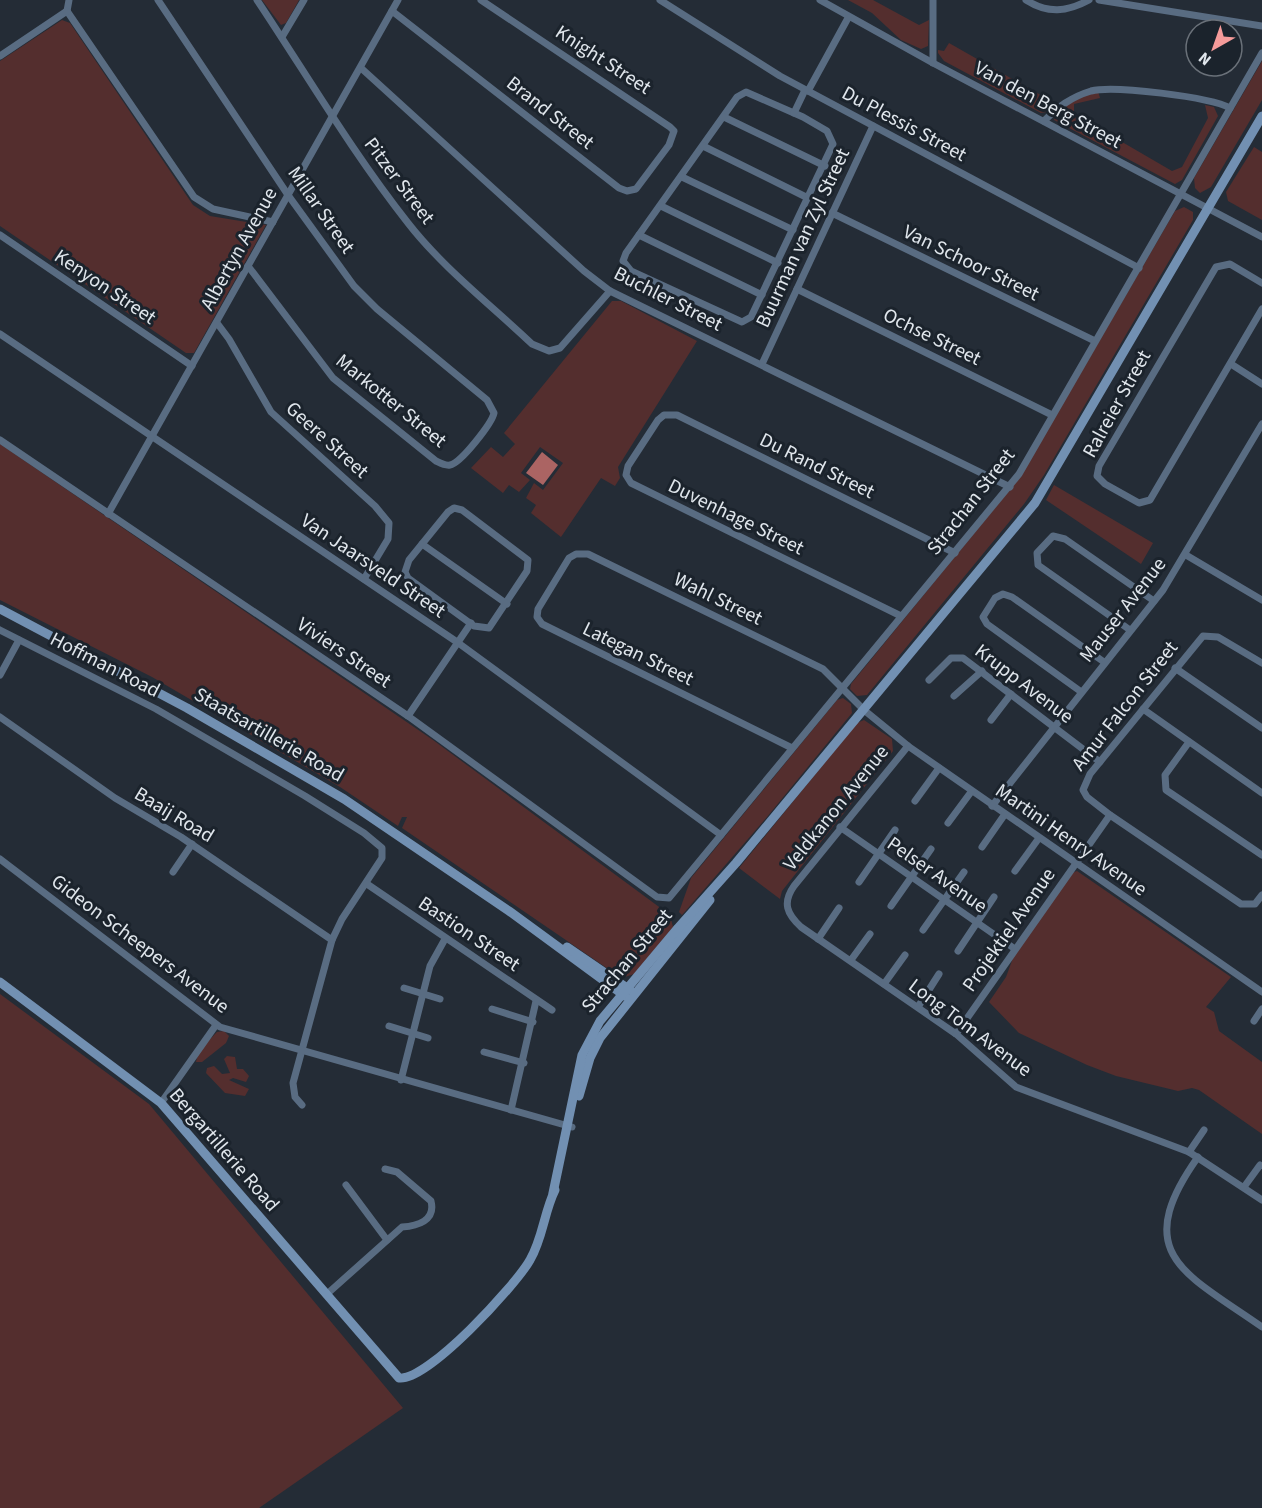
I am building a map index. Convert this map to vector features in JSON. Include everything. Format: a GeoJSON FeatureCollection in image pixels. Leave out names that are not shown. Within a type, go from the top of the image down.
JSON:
{"type":"FeatureCollection","features":[{"type":"Feature","properties":{"kind":"street"},"geometry":{"type":"LineString","coordinates":[[69,0],[67,12],[194,197],[213,209],[273,222]]}},
{"type":"Feature","properties":{"kind":"street","name":"Millar Street"},"geometry":{"type":"LineString","coordinates":[[158,0],[288,195],[365,298],[493,407]]}},
{"type":"Feature","properties":{"kind":"street","name":"Pitzer Street"},"geometry":{"type":"LineString","coordinates":[[257,0],[332,118],[423,240],[532,344],[549,351],[565,344],[609,291]]}},
{"type":"Feature","properties":{"kind":"street"},"geometry":{"type":"LineString","coordinates":[[282,37],[304,0]]}},
{"type":"Feature","properties":{"kind":"street","name":"Albertyn Avenue"},"geometry":{"type":"LineString","coordinates":[[108,514],[398,0]]}},
{"type":"Feature","properties":{"kind":"street","name":"Knight Street"},"geometry":{"type":"LineString","coordinates":[[481,0],[666,122],[674,131]]}},
{"type":"Feature","properties":{"kind":"street","name":"Du Plessis Street"},"geometry":{"type":"LineString","coordinates":[[660,0],[806,91],[1139,268]]}},
{"type":"Feature","properties":{"kind":"street","name":"Van den Berg Street"},"geometry":{"type":"LineString","coordinates":[[820,0],[848,18],[1262,237]]}},
{"type":"Feature","properties":{"kind":"street"},"geometry":{"type":"LineString","coordinates":[[933,0],[933,63]]}},
{"type":"Feature","properties":{"kind":"street"},"geometry":{"type":"LineString","coordinates":[[1026,0],[1053,11],[1071,8],[1089,0]]}},
{"type":"Feature","properties":{"kind":"street"},"geometry":{"type":"LineString","coordinates":[[1099,0],[1262,26]]}},
{"type":"Feature","properties":{"kind":"street","name":"Brand Street"},"geometry":{"type":"LineString","coordinates":[[392,11],[623,190],[636,189],[669,145],[674,131]]}},
{"type":"Feature","properties":{"kind":"street"},"geometry":{"type":"LineString","coordinates":[[0,56],[67,12]]}},
{"type":"Feature","properties":{"kind":"street"},"geometry":{"type":"LineString","coordinates":[[794,113],[848,18]]}},
{"type":"Feature","properties":{"kind":"street","name":"Strachan Street"},"geometry":{"type":"LineString","coordinates":[[665,898],[673,896],[792,748],[1010,487],[1262,53]]}},
{"type":"Feature","properties":{"kind":"street","name":"Buchler Street"},"geometry":{"type":"LineString","coordinates":[[361,68],[584,271],[609,291],[762,363],[1010,487]]}},
{"type":"Feature","properties":{"kind":"street"},"geometry":{"type":"LineString","coordinates":[[1044,121],[1069,100],[1104,88],[1211,101],[1230,108]]}},
{"type":"Feature","properties":{"kind":"street"},"geometry":{"type":"LineString","coordinates":[[746,92],[794,113],[831,135],[832,148],[825,166],[752,317],[745,322],[739,322],[631,271],[624,265],[624,256],[724,117],[737,98],[746,92]]}},
{"type":"Feature","properties":{"kind":"street","name":"Strachan Street"},"geometry":{"type":"LineString","coordinates":[[393,1373],[405,1378],[416,1375],[463,1336],[525,1268],[536,1250],[553,1193],[586,1045],[600,1021],[628,994],[1045,489],[1262,116]]}},
{"type":"Feature","properties":{"kind":"street"},"geometry":{"type":"LineString","coordinates":[[724,117],[825,166]]}},
{"type":"Feature","properties":{"kind":"street","name":"Buurman van Zyl Street"},"geometry":{"type":"LineString","coordinates":[[762,363],[873,126]]}},
{"type":"Feature","properties":{"kind":"street"},"geometry":{"type":"LineString","coordinates":[[703,146],[808,198]]}},
{"type":"Feature","properties":{"kind":"street"},"geometry":{"type":"LineString","coordinates":[[682,177],[794,230]]}},
{"type":"Feature","properties":{"kind":"street"},"geometry":{"type":"LineString","coordinates":[[661,206],[778,263]]}},
{"type":"Feature","properties":{"kind":"street","name":"Van Schoor Street"},"geometry":{"type":"LineString","coordinates":[[832,213],[1095,341]]}},
{"type":"Feature","properties":{"kind":"street","name":"Kenyon Street"},"geometry":{"type":"LineString","coordinates":[[0,235],[192,366]]}},
{"type":"Feature","properties":{"kind":"street"},"geometry":{"type":"LineString","coordinates":[[639,235],[762,295]]}},
{"type":"Feature","properties":{"kind":"street","name":"Ralreier Street"},"geometry":{"type":"LineString","coordinates":[[1262,283],[1230,264],[1216,267],[1099,466],[1099,479],[1139,503],[1150,500],[1262,309]]}},
{"type":"Feature","properties":{"kind":"street","name":"Markotter Street"},"geometry":{"type":"LineString","coordinates":[[248,266],[333,378],[436,461],[450,465],[459,460],[490,422],[493,407]]}},
{"type":"Feature","properties":{"kind":"street","name":"Ochse Street"},"geometry":{"type":"LineString","coordinates":[[797,289],[1052,415]]}},
{"type":"Feature","properties":{"kind":"street","name":"Geere Street"},"geometry":{"type":"LineString","coordinates":[[217,323],[271,412],[375,506],[389,523],[388,538],[364,579]]}},
{"type":"Feature","properties":{"kind":"street","name":"Van Jaarsveld Street"},"geometry":{"type":"LineString","coordinates":[[0,334],[151,439],[457,642],[721,835]]}},
{"type":"Feature","properties":{"kind":"street"},"geometry":{"type":"LineString","coordinates":[[1231,364],[1262,384]]}},
{"type":"Feature","properties":{"kind":"street","name":"Du Rand Street"},"geometry":{"type":"LineString","coordinates":[[664,415],[677,415],[955,552]]}},
{"type":"Feature","properties":{"kind":"street","name":"Duvenhage Street"},"geometry":{"type":"LineString","coordinates":[[664,415],[628,466],[626,475],[631,483],[901,616]]}},
{"type":"Feature","properties":{"kind":"street","name":"Mauser Avenue"},"geometry":{"type":"LineString","coordinates":[[992,806],[1080,691],[1154,601],[1186,555],[1262,424]]}},
{"type":"Feature","properties":{"kind":"street","name":"Viviers Street"},"geometry":{"type":"LineString","coordinates":[[0,440],[408,716],[647,890],[665,898]]}},
{"type":"Feature","properties":{"kind":"street"},"geometry":{"type":"LineString","coordinates":[[454,508],[462,510],[528,560],[527,571],[489,628],[471,623],[408,578],[405,566],[422,544],[448,512],[454,508]]}},
{"type":"Feature","properties":{"kind":"street"},"geometry":{"type":"LineString","coordinates":[[1130,630],[1038,565],[1035,560],[1037,553],[1047,540],[1053,536],[1065,539],[1154,601]]}},
{"type":"Feature","properties":{"kind":"street"},"geometry":{"type":"LineString","coordinates":[[422,544],[507,604]]}},
{"type":"Feature","properties":{"kind":"street","name":"Wahl Street"},"geometry":{"type":"LineString","coordinates":[[572,555],[588,554],[812,663],[830,675],[864,710]]}},
{"type":"Feature","properties":{"kind":"street","name":"Lategan Street"},"geometry":{"type":"LineString","coordinates":[[572,555],[538,609],[537,617],[542,624],[792,748]]}},
{"type":"Feature","properties":{"kind":"street"},"geometry":{"type":"LineString","coordinates":[[1186,555],[1262,600]]}},
{"type":"Feature","properties":{"kind":"street"},"geometry":{"type":"LineString","coordinates":[[1080,691],[987,624],[983,616],[995,598],[1003,594],[1012,597],[1104,662]]}},
{"type":"Feature","properties":{"kind":"street","name":"Staatsartillerie Road"},"geometry":{"type":"LineString","coordinates":[[0,609],[187,708],[344,799],[628,994]]}},
{"type":"Feature","properties":{"kind":"street"},"geometry":{"type":"LineString","coordinates":[[408,716],[471,623]]}},
{"type":"Feature","properties":{"kind":"street","name":"Hoffman Road"},"geometry":{"type":"LineString","coordinates":[[0,630],[156,709],[305,796],[379,845],[382,858],[367,884]]}},
{"type":"Feature","properties":{"kind":"street","name":"Amur Falcon Street"},"geometry":{"type":"LineString","coordinates":[[1262,663],[1210,635],[1196,641],[1085,781],[1083,790],[1087,797],[1110,815],[1241,904],[1254,904],[1262,895]]}},
{"type":"Feature","properties":{"kind":"street"},"geometry":{"type":"LineString","coordinates":[[0,675],[19,640]]}},
{"type":"Feature","properties":{"kind":"street","name":"Krupp Avenue"},"geometry":{"type":"LineString","coordinates":[[929,680],[954,657],[963,658],[1100,762]]}},
{"type":"Feature","properties":{"kind":"street"},"geometry":{"type":"LineString","coordinates":[[1175,668],[1262,728]]}},
{"type":"Feature","properties":{"kind":"street"},"geometry":{"type":"LineString","coordinates":[[954,696],[982,671]]}},
{"type":"Feature","properties":{"kind":"street"},"geometry":{"type":"LineString","coordinates":[[991,720],[1011,694]]}},
{"type":"Feature","properties":{"kind":"street"},"geometry":{"type":"LineString","coordinates":[[1143,709],[1262,793]]}},
{"type":"Feature","properties":{"kind":"street","name":"Martini Henry Avenue"},"geometry":{"type":"LineString","coordinates":[[864,710],[908,746],[971,792],[1262,992]]}},
{"type":"Feature","properties":{"kind":"street","name":"Baaij Road"},"geometry":{"type":"LineString","coordinates":[[0,717],[115,798],[192,844],[332,940]]}},
{"type":"Feature","properties":{"kind":"street"},"geometry":{"type":"LineString","coordinates":[[1189,742],[1165,775],[1166,790],[1262,855]]}},
{"type":"Feature","properties":{"kind":"street","name":"Veldkanon Avenue"},"geometry":{"type":"LineString","coordinates":[[790,891],[908,746]]}},
{"type":"Feature","properties":{"kind":"street"},"geometry":{"type":"LineString","coordinates":[[915,801],[939,768]]}},
{"type":"Feature","properties":{"kind":"street"},"geometry":{"type":"LineString","coordinates":[[948,823],[971,792]]}},
{"type":"Feature","properties":{"kind":"street"},"geometry":{"type":"LineString","coordinates":[[982,847],[1005,814]]}},
{"type":"Feature","properties":{"kind":"street","name":"Projektiel Avenue"},"geometry":{"type":"LineString","coordinates":[[956,1034],[1110,815]]}},
{"type":"Feature","properties":{"kind":"street","name":"Pelser Avenue"},"geometry":{"type":"LineString","coordinates":[[840,827],[1015,949]]}},
{"type":"Feature","properties":{"kind":"street"},"geometry":{"type":"LineString","coordinates":[[859,882],[895,830]]}},
{"type":"Feature","properties":{"kind":"street"},"geometry":{"type":"LineString","coordinates":[[1015,871],[1039,838]]}},
{"type":"Feature","properties":{"kind":"street"},"geometry":{"type":"LineString","coordinates":[[173,872],[192,844]]}},
{"type":"Feature","properties":{"kind":"street"},"geometry":{"type":"LineString","coordinates":[[891,906],[931,849]]}},
{"type":"Feature","properties":{"kind":"street","name":"Gideon Scheepers Avenue"},"geometry":{"type":"LineString","coordinates":[[0,859],[216,1024],[401,1080],[569,1126]]}},
{"type":"Feature","properties":{"kind":"street"},"geometry":{"type":"LineString","coordinates":[[923,930],[964,872]]}},
{"type":"Feature","properties":{"kind":"street"},"geometry":{"type":"LineString","coordinates":[[302,1105],[293,1087],[332,940],[342,920],[367,884]]}},
{"type":"Feature","properties":{"kind":"street","name":"Bastion Street"},"geometry":{"type":"LineString","coordinates":[[367,884],[552,1010]]}},
{"type":"Feature","properties":{"kind":"street","name":"Long Tom Avenue"},"geometry":{"type":"LineString","coordinates":[[790,891],[787,900],[790,916],[818,939],[956,1034],[1020,1089],[1189,1152],[1262,1200]]}},
{"type":"Feature","properties":{"kind":"street"},"geometry":{"type":"LineString","coordinates":[[958,951],[994,897]]}},
{"type":"Feature","properties":{"kind":"street"},"geometry":{"type":"LineString","coordinates":[[818,939],[839,908]]}},
{"type":"Feature","properties":{"kind":"street"},"geometry":{"type":"LineString","coordinates":[[851,960],[870,934]]}},
{"type":"Feature","properties":{"kind":"street"},"geometry":{"type":"LineString","coordinates":[[401,1080],[434,957],[446,939]]}},
{"type":"Feature","properties":{"kind":"street"},"geometry":{"type":"LineString","coordinates":[[884,984],[905,955]]}},
{"type":"Feature","properties":{"kind":"street"},"geometry":{"type":"LineString","coordinates":[[918,1007],[939,974]]}},
{"type":"Feature","properties":{"kind":"street","name":"Bergartillerie Road"},"geometry":{"type":"LineString","coordinates":[[0,982],[161,1103],[393,1373]]}},
{"type":"Feature","properties":{"kind":"street"},"geometry":{"type":"LineString","coordinates":[[404,988],[440,999]]}},
{"type":"Feature","properties":{"kind":"street"},"geometry":{"type":"LineString","coordinates":[[511,1110],[524,1063],[536,1001]]}},
{"type":"Feature","properties":{"kind":"street"},"geometry":{"type":"LineString","coordinates":[[492,1010],[533,1022]]}},
{"type":"Feature","properties":{"kind":"street"},"geometry":{"type":"LineString","coordinates":[[1254,1021],[1262,1010]]}},
{"type":"Feature","properties":{"kind":"street"},"geometry":{"type":"LineString","coordinates":[[161,1103],[216,1024]]}},
{"type":"Feature","properties":{"kind":"street"},"geometry":{"type":"LineString","coordinates":[[389,1026],[428,1038]]}},
{"type":"Feature","properties":{"kind":"street"},"geometry":{"type":"LineString","coordinates":[[484,1052],[524,1063]]}},
{"type":"Feature","properties":{"kind":"street"},"geometry":{"type":"LineString","coordinates":[[1189,1152],[1204,1130]]}},
{"type":"Feature","properties":{"kind":"street"},"geometry":{"type":"LineString","coordinates":[[1198,1157],[1174,1193],[1166,1231],[1168,1245],[1176,1261],[1187,1274],[1262,1327]]}},
{"type":"Feature","properties":{"kind":"street"},"geometry":{"type":"LineString","coordinates":[[1244,1187],[1260,1164]]}},
{"type":"Feature","properties":{"kind":"street"},"geometry":{"type":"LineString","coordinates":[[327,1294],[402,1227],[418,1226],[423,1223],[432,1205],[431,1201],[397,1172],[385,1169]]}},
{"type":"Feature","properties":{"kind":"street"},"geometry":{"type":"LineString","coordinates":[[346,1185],[387,1240]]}},
{"type":"Feature","properties":{"kind":"shaded area"},"geometry":{"type":"Polygon","coordinates":[[[262,0],[299,0],[286,23],[281,25],[262,0]]]}},
{"type":"Feature","properties":{"kind":"shaded area"},"geometry":{"type":"Polygon","coordinates":[[[848,0],[873,0],[919,25],[929,20],[928,46],[921,49],[901,40],[872,13],[848,0]]]}},
{"type":"Feature","properties":{"kind":"shaded area"},"geometry":{"type":"Polygon","coordinates":[[[62,20],[70,23],[193,205],[210,216],[266,225],[194,353],[186,353],[0,226],[0,61],[62,20]]]}},
{"type":"Feature","properties":{"kind":"shaded area"},"geometry":{"type":"Polygon","coordinates":[[[949,43],[1053,102],[1046,112],[1041,113],[944,61],[938,50],[944,51],[949,43]]]}},
{"type":"Feature","properties":{"kind":"shaded area"},"geometry":{"type":"Polygon","coordinates":[[[1262,61],[1262,100],[1211,187],[1200,193],[1195,188],[1194,178],[1262,61]]]}},
{"type":"Feature","properties":{"kind":"shaded area"},"geometry":{"type":"Polygon","coordinates":[[[1098,91],[1100,98],[1074,104],[1074,114],[1172,171],[1182,167],[1208,118],[1205,105],[1214,107],[1218,116],[1182,180],[1175,184],[1054,120],[1066,104],[1098,91]]]}},
{"type":"Feature","properties":{"kind":"shaded area"},"geometry":{"type":"Polygon","coordinates":[[[1254,147],[1262,152],[1262,220],[1228,201],[1226,192],[1254,147]]]}},
{"type":"Feature","properties":{"kind":"shaded area"},"geometry":{"type":"Polygon","coordinates":[[[1184,207],[1193,212],[1193,220],[1044,475],[1024,504],[867,695],[857,696],[850,689],[851,684],[1020,477],[1175,211],[1184,207]]]}},
{"type":"Feature","properties":{"kind":"shaded area"},"geometry":{"type":"Polygon","coordinates":[[[612,301],[621,301],[697,341],[618,467],[620,478],[615,486],[601,478],[561,537],[531,513],[536,505],[526,498],[534,483],[543,490],[563,463],[540,447],[521,473],[530,480],[519,492],[509,485],[503,493],[471,468],[491,447],[503,457],[515,444],[504,433],[612,301]]]}},
{"type":"Feature","properties":{"kind":"shaded area"},"geometry":{"type":"Polygon","coordinates":[[[0,444],[433,740],[670,915],[673,927],[634,974],[625,977],[617,975],[402,828],[407,817],[402,817],[398,826],[340,787],[152,677],[0,600],[0,444]]]}},
{"type":"Feature","properties":{"kind":"shaded area"},"geometry":{"type":"Polygon","coordinates":[[[542,452],[558,465],[543,485],[526,473],[542,452]]]}},
{"type":"Feature","properties":{"kind":"shaded area"},"geometry":{"type":"Polygon","coordinates":[[[1054,485],[1153,543],[1141,564],[1046,500],[1054,485]]]}},
{"type":"Feature","properties":{"kind":"shaded area"},"geometry":{"type":"Polygon","coordinates":[[[843,698],[851,704],[852,713],[767,817],[682,915],[679,912],[691,878],[837,700],[843,698]]]}},
{"type":"Feature","properties":{"kind":"shaded area"},"geometry":{"type":"Polygon","coordinates":[[[864,720],[892,739],[893,751],[782,891],[780,899],[739,868],[857,723],[864,720]]]}},
{"type":"Feature","properties":{"kind":"shaded area"},"geometry":{"type":"Polygon","coordinates":[[[1077,871],[1231,977],[1206,1007],[1214,1012],[1219,1031],[1262,1062],[1262,1134],[1199,1090],[1192,1088],[1178,1091],[1116,1076],[1019,1033],[989,1002],[1006,977],[1013,958],[1072,873],[1077,871]]]}},
{"type":"Feature","properties":{"kind":"shaded area"},"geometry":{"type":"Polygon","coordinates":[[[0,994],[149,1104],[403,1408],[259,1508],[0,1508],[0,994]]]}},
{"type":"Feature","properties":{"kind":"shaded area"},"geometry":{"type":"Polygon","coordinates":[[[224,1031],[229,1036],[226,1043],[202,1062],[196,1062],[207,1042],[217,1032],[224,1031]]]}},
{"type":"Feature","properties":{"kind":"shaded area"},"geometry":{"type":"Polygon","coordinates":[[[227,1056],[235,1057],[237,1069],[243,1069],[249,1076],[246,1082],[233,1078],[229,1080],[249,1089],[245,1096],[225,1093],[206,1073],[207,1068],[214,1066],[222,1074],[230,1073],[224,1059],[227,1056]]]}}]}
